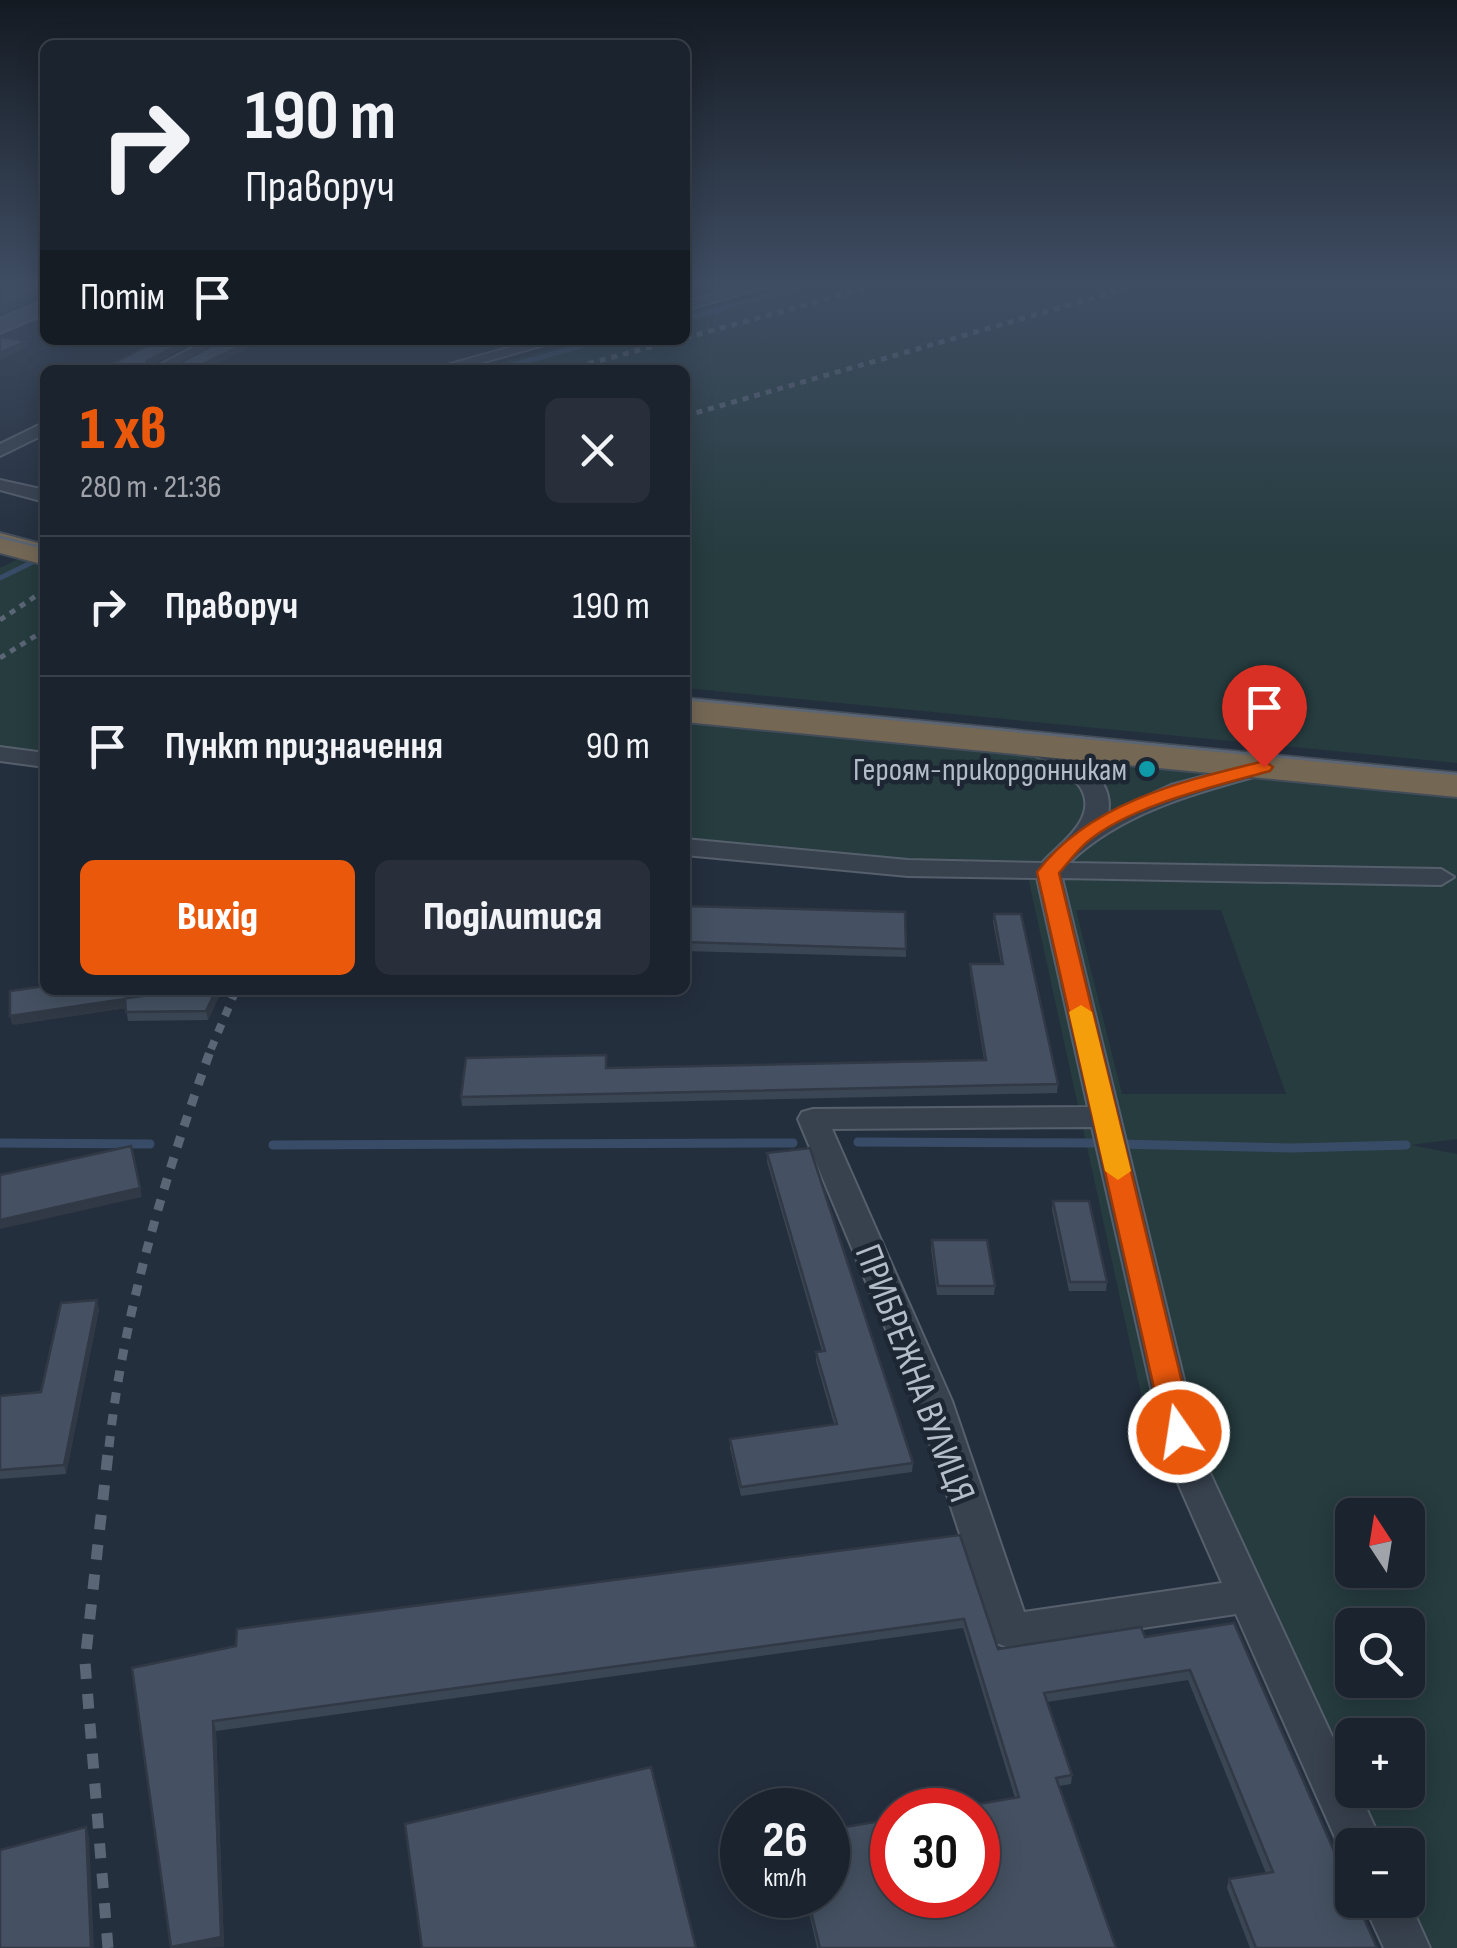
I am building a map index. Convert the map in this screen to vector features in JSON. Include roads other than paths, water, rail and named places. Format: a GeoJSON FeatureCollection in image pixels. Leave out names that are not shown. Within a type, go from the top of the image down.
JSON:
{"type":"FeatureCollection","features":[{"type":"Feature","properties":{"kind":"highway"},"geometry":{"type":"LineString","coordinates":[[0,526],[40,537]]}},
{"type":"Feature","properties":{"kind":"highway"},"geometry":{"type":"LineString","coordinates":[[0,543],[40,554]]}},
{"type":"Feature","properties":{"kind":"highway"},"geometry":{"type":"LineString","coordinates":[[690,693],[1340,765],[1457,785]]}},
{"type":"Feature","properties":{"kind":"highway"},"geometry":{"type":"LineString","coordinates":[[690,710],[1264,767],[1457,767]]}},
{"type":"Feature","properties":{"kind":"street"},"geometry":{"type":"LineString","coordinates":[[0,451],[40,430]]}},
{"type":"Feature","properties":{"kind":"street"},"geometry":{"type":"LineString","coordinates":[[0,485],[40,495]]}},
{"type":"Feature","properties":{"kind":"street"},"geometry":{"type":"LineString","coordinates":[[1025,744],[1069,763],[1088,780],[1098,810],[1095,819],[1048,872]]}},
{"type":"Feature","properties":{"kind":"street"},"geometry":{"type":"LineString","coordinates":[[0,754],[40,759]]}},
{"type":"Feature","properties":{"kind":"street"},"geometry":{"type":"LineString","coordinates":[[1080,837],[1178,790],[1264,767]]}},
{"type":"Feature","properties":{"kind":"street"},"geometry":{"type":"LineString","coordinates":[[690,847],[908,868],[1440,877]]}},
{"type":"Feature","properties":{"kind":"street"},"geometry":{"type":"LineString","coordinates":[[1048,872],[1185,1458],[1352,1828]]}},
{"type":"Feature","properties":{"kind":"street","name":"ПРИБРЕЖНА ВУЛИЦЯ"},"geometry":{"type":"LineString","coordinates":[[1106,1122],[812,1118],[934,1402],[1010,1631],[1248,1596]]}},
{"type":"Feature","properties":{"kind":"street"},"geometry":{"type":"LineString","coordinates":[[1394,1918],[1407,1948]]}},
{"type":"Feature","properties":{"kind":"waterway"},"geometry":{"type":"LineString","coordinates":[[0,578],[40,558]]}},
{"type":"Feature","properties":{"kind":"waterway"},"geometry":{"type":"LineString","coordinates":[[858,1142],[1103,1143]]}},
{"type":"Feature","properties":{"kind":"waterway"},"geometry":{"type":"LineString","coordinates":[[0,1143],[150,1144]]}},
{"type":"Feature","properties":{"kind":"waterway"},"geometry":{"type":"LineString","coordinates":[[273,1145],[793,1143]]}},
{"type":"Feature","properties":{"kind":"waterway"},"geometry":{"type":"LineString","coordinates":[[1117,1144],[1292,1148],[1406,1145]]}},
{"type":"Feature","properties":{"kind":"tram line"},"geometry":{"type":"LineString","coordinates":[[0,537],[40,547]]}},
{"type":"Feature","properties":{"kind":"tram line"},"geometry":{"type":"LineString","coordinates":[[690,699],[1457,774]]}},
{"type":"Feature","properties":{"kind":"railway"},"geometry":{"type":"LineString","coordinates":[[690,415],[827,375]]}},
{"type":"Feature","properties":{"kind":"railway"},"geometry":{"type":"LineString","coordinates":[[0,620],[40,593]]}},
{"type":"Feature","properties":{"kind":"railway"},"geometry":{"type":"LineString","coordinates":[[0,658],[40,633]]}},
{"type":"Feature","properties":{"kind":"railway"},"geometry":{"type":"LineString","coordinates":[[211,1049],[234,995]]}},
{"type":"Feature","properties":{"kind":"railway"},"geometry":{"type":"LineString","coordinates":[[109,1447],[125,1344],[148,1244],[212,1046]]}},
{"type":"Feature","properties":{"kind":"railway"},"geometry":{"type":"LineString","coordinates":[[108,1948],[85,1662],[109,1444]]}},
{"type":"Feature","properties":{"kind":"place","name":"Героям-прикордонникам"},"geometry":{"type":"Point","coordinates":[1147,769]}}]}
